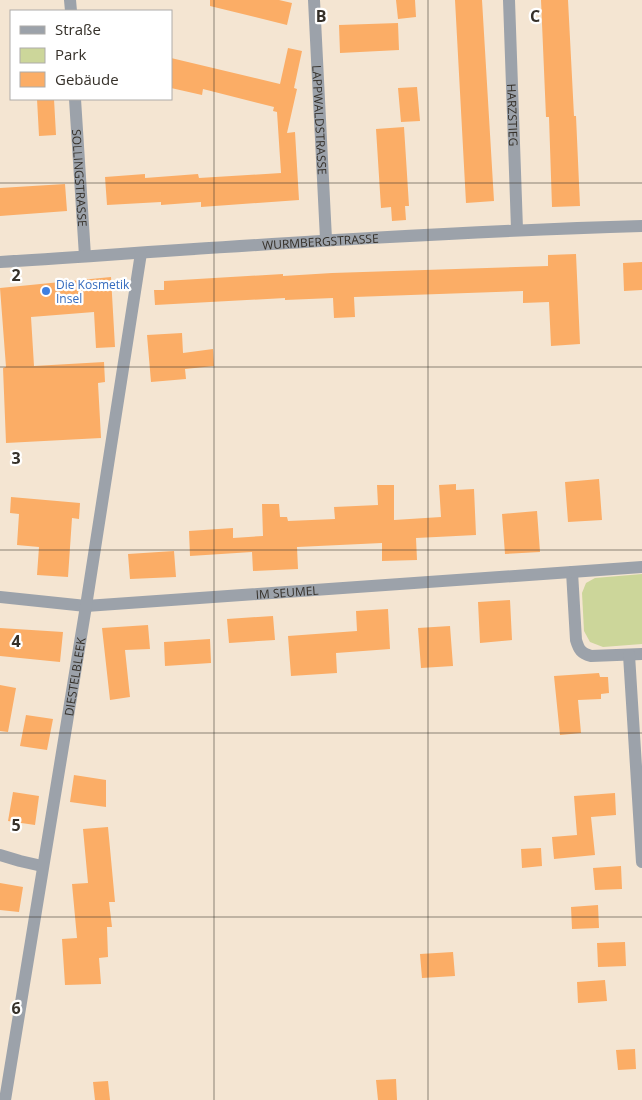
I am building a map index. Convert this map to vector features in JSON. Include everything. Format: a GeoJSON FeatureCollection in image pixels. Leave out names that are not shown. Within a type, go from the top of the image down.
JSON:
{"type":"FeatureCollection","features":[{"type":"Feature","properties":{"kind":"street","name":"LAPPWALDSTRASSE"},"geometry":{"type":"LineString","coordinates":[[314,0],[326,239]]}},
{"type":"Feature","properties":{"kind":"street","name":"HARZSTIEG"},"geometry":{"type":"LineString","coordinates":[[509,0],[518,229]]}},
{"type":"Feature","properties":{"kind":"street","name":"SOLLINGSTRASSE"},"geometry":{"type":"LineString","coordinates":[[75,100],[85,256]]}},
{"type":"Feature","properties":{"kind":"street","name":"WURMBERGSTRASSE"},"geometry":{"type":"LineString","coordinates":[[0,262],[326,239],[518,229],[642,226]]}},
{"type":"Feature","properties":{"kind":"street","name":"DIESTELBLEEK"},"geometry":{"type":"LineString","coordinates":[[5,1100],[86,606],[141,253]]}},
{"type":"Feature","properties":{"kind":"street","name":"IM SEUMEL"},"geometry":{"type":"LineString","coordinates":[[0,597],[86,606],[642,567]]}},
{"type":"Feature","properties":{"kind":"street"},"geometry":{"type":"LineString","coordinates":[[572,572],[576,640],[579,649],[583,654],[591,656],[636,655],[642,862]]}},
{"type":"Feature","properties":{"kind":"street"},"geometry":{"type":"LineString","coordinates":[[0,855],[20,862],[42,866]]}},
{"type":"Feature","properties":{"kind":"green space"},"geometry":{"type":"Polygon","coordinates":[[[642,574],[642,644],[603,647],[590,642],[584,631],[582,593],[586,583],[595,578],[642,574]]]}},
{"type":"Feature","properties":{"kind":"building"},"geometry":{"type":"Polygon","coordinates":[[[210,0],[279,0],[292,3],[287,25],[210,6],[210,0]]]}},
{"type":"Feature","properties":{"kind":"building"},"geometry":{"type":"Polygon","coordinates":[[[396,0],[415,0],[416,17],[398,19],[396,0]]]}},
{"type":"Feature","properties":{"kind":"building"},"geometry":{"type":"Polygon","coordinates":[[[455,0],[482,0],[494,201],[466,203],[455,0]]]}},
{"type":"Feature","properties":{"kind":"building"},"geometry":{"type":"Polygon","coordinates":[[[541,0],[568,0],[580,206],[552,207],[549,117],[546,117],[541,0]]]}},
{"type":"Feature","properties":{"kind":"building"},"geometry":{"type":"Polygon","coordinates":[[[398,23],[399,50],[340,53],[339,25],[398,23]]]}},
{"type":"Feature","properties":{"kind":"building"},"geometry":{"type":"Polygon","coordinates":[[[288,48],[302,51],[294,88],[297,89],[287,133],[295,132],[299,200],[201,207],[201,202],[161,205],[161,202],[107,205],[105,177],[145,174],[145,178],[198,174],[199,178],[281,173],[277,112],[273,111],[274,107],[203,89],[202,95],[172,88],[172,58],[280,84],[288,48]]]}},
{"type":"Feature","properties":{"kind":"building"},"geometry":{"type":"Polygon","coordinates":[[[417,87],[420,121],[401,122],[398,88],[417,87]]]}},
{"type":"Feature","properties":{"kind":"building"},"geometry":{"type":"Polygon","coordinates":[[[37,100],[54,100],[56,135],[39,136],[37,100]]]}},
{"type":"Feature","properties":{"kind":"building"},"geometry":{"type":"Polygon","coordinates":[[[404,127],[409,206],[405,206],[406,220],[392,221],[391,207],[381,208],[376,129],[404,127]]]}},
{"type":"Feature","properties":{"kind":"building"},"geometry":{"type":"Polygon","coordinates":[[[65,184],[67,211],[0,216],[0,188],[65,184]]]}},
{"type":"Feature","properties":{"kind":"building"},"geometry":{"type":"Polygon","coordinates":[[[576,254],[580,344],[551,346],[549,302],[523,303],[523,291],[354,297],[355,317],[334,318],[333,298],[285,300],[285,298],[155,305],[154,290],[164,290],[164,281],[283,274],[283,276],[548,266],[548,255],[576,254]]]}},
{"type":"Feature","properties":{"kind":"building"},"geometry":{"type":"Polygon","coordinates":[[[642,262],[642,290],[624,291],[623,263],[642,262]]]}},
{"type":"Feature","properties":{"kind":"building"},"geometry":{"type":"Polygon","coordinates":[[[111,277],[115,347],[96,348],[94,312],[31,317],[34,366],[104,362],[105,382],[98,383],[101,438],[6,443],[3,368],[6,367],[0,288],[111,277]]]}},
{"type":"Feature","properties":{"kind":"building"},"geometry":{"type":"Polygon","coordinates":[[[182,333],[183,353],[213,349],[214,366],[185,369],[186,379],[151,382],[147,335],[182,333]]]}},
{"type":"Feature","properties":{"kind":"building"},"geometry":{"type":"Polygon","coordinates":[[[599,479],[602,520],[568,522],[565,482],[599,479]]]}},
{"type":"Feature","properties":{"kind":"building"},"geometry":{"type":"Polygon","coordinates":[[[456,484],[456,490],[474,489],[476,535],[416,538],[417,560],[382,561],[382,543],[297,547],[298,569],[253,571],[252,552],[190,556],[189,531],[233,528],[233,538],[263,536],[262,504],[279,504],[280,517],[287,517],[288,521],[335,519],[334,507],[378,505],[377,485],[394,485],[394,520],[441,517],[439,485],[456,484]]]}},
{"type":"Feature","properties":{"kind":"building"},"geometry":{"type":"Polygon","coordinates":[[[11,497],[80,503],[79,519],[72,518],[68,577],[37,575],[39,547],[17,545],[19,514],[10,513],[11,497]]]}},
{"type":"Feature","properties":{"kind":"building"},"geometry":{"type":"Polygon","coordinates":[[[537,511],[540,552],[505,554],[502,514],[537,511]]]}},
{"type":"Feature","properties":{"kind":"building"},"geometry":{"type":"Polygon","coordinates":[[[174,551],[176,577],[130,579],[128,554],[174,551]]]}},
{"type":"Feature","properties":{"kind":"building"},"geometry":{"type":"Polygon","coordinates":[[[510,600],[512,640],[480,643],[478,602],[510,600]]]}},
{"type":"Feature","properties":{"kind":"building"},"geometry":{"type":"Polygon","coordinates":[[[388,609],[390,649],[336,653],[337,673],[291,676],[288,636],[357,631],[356,611],[388,609]]]}},
{"type":"Feature","properties":{"kind":"building"},"geometry":{"type":"Polygon","coordinates":[[[273,616],[275,640],[229,643],[227,619],[273,616]]]}},
{"type":"Feature","properties":{"kind":"building"},"geometry":{"type":"Polygon","coordinates":[[[148,625],[150,649],[125,650],[130,697],[110,700],[102,628],[148,625]]]}},
{"type":"Feature","properties":{"kind":"building"},"geometry":{"type":"Polygon","coordinates":[[[450,626],[453,666],[421,668],[418,628],[450,626]]]}},
{"type":"Feature","properties":{"kind":"building"},"geometry":{"type":"Polygon","coordinates":[[[0,628],[63,632],[60,662],[0,656],[0,628]]]}},
{"type":"Feature","properties":{"kind":"building"},"geometry":{"type":"Polygon","coordinates":[[[210,639],[211,663],[165,666],[164,642],[210,639]]]}},
{"type":"Feature","properties":{"kind":"building"},"geometry":{"type":"Polygon","coordinates":[[[599,673],[600,677],[608,677],[609,693],[601,694],[601,699],[578,700],[581,733],[560,735],[554,676],[599,673]]]}},
{"type":"Feature","properties":{"kind":"building"},"geometry":{"type":"Polygon","coordinates":[[[0,685],[16,688],[8,732],[0,731],[0,685]]]}},
{"type":"Feature","properties":{"kind":"building"},"geometry":{"type":"Polygon","coordinates":[[[26,715],[53,719],[47,750],[20,746],[26,715]]]}},
{"type":"Feature","properties":{"kind":"building"},"geometry":{"type":"Polygon","coordinates":[[[74,775],[106,780],[106,807],[70,802],[74,775]]]}},
{"type":"Feature","properties":{"kind":"building"},"geometry":{"type":"Polygon","coordinates":[[[13,792],[39,796],[35,825],[8,821],[13,792]]]}},
{"type":"Feature","properties":{"kind":"building"},"geometry":{"type":"Polygon","coordinates":[[[615,793],[616,815],[591,817],[595,855],[554,859],[552,837],[577,835],[574,796],[615,793]]]}},
{"type":"Feature","properties":{"kind":"building"},"geometry":{"type":"Polygon","coordinates":[[[108,827],[115,902],[109,902],[112,927],[107,927],[108,957],[99,958],[101,984],[65,985],[62,939],[77,938],[72,884],[88,883],[83,829],[108,827]]]}},
{"type":"Feature","properties":{"kind":"building"},"geometry":{"type":"Polygon","coordinates":[[[541,848],[542,866],[522,868],[521,849],[541,848]]]}},
{"type":"Feature","properties":{"kind":"building"},"geometry":{"type":"Polygon","coordinates":[[[621,866],[622,889],[595,890],[593,868],[621,866]]]}},
{"type":"Feature","properties":{"kind":"building"},"geometry":{"type":"Polygon","coordinates":[[[0,883],[23,887],[19,912],[0,910],[0,883]]]}},
{"type":"Feature","properties":{"kind":"building"},"geometry":{"type":"Polygon","coordinates":[[[598,905],[599,928],[572,929],[571,907],[598,905]]]}},
{"type":"Feature","properties":{"kind":"building"},"geometry":{"type":"Polygon","coordinates":[[[625,942],[626,966],[598,967],[597,943],[625,942]]]}},
{"type":"Feature","properties":{"kind":"building"},"geometry":{"type":"Polygon","coordinates":[[[453,952],[455,976],[422,978],[420,954],[453,952]]]}},
{"type":"Feature","properties":{"kind":"building"},"geometry":{"type":"Polygon","coordinates":[[[605,980],[607,1001],[578,1003],[577,982],[605,980]]]}},
{"type":"Feature","properties":{"kind":"building"},"geometry":{"type":"Polygon","coordinates":[[[635,1049],[636,1069],[618,1070],[616,1050],[635,1049]]]}},
{"type":"Feature","properties":{"kind":"building"},"geometry":{"type":"Polygon","coordinates":[[[396,1079],[397,1100],[378,1100],[376,1080],[396,1079]]]}},
{"type":"Feature","properties":{"kind":"building"},"geometry":{"type":"Polygon","coordinates":[[[108,1081],[110,1100],[95,1100],[93,1082],[108,1081]]]}},
{"type":"Feature","properties":{"kind":"place","name":"Die Kosmetik Insel"},"geometry":{"type":"Point","coordinates":[46,291]}}]}
